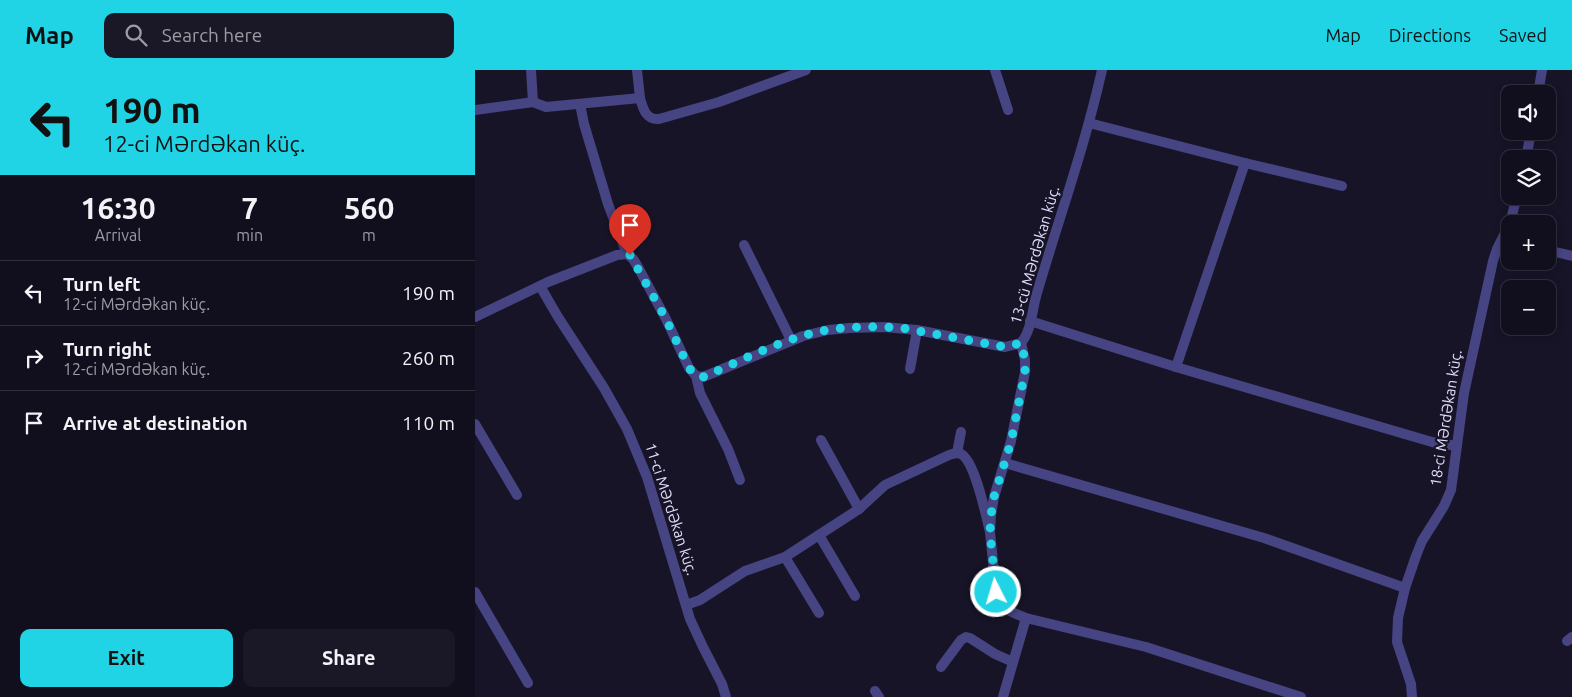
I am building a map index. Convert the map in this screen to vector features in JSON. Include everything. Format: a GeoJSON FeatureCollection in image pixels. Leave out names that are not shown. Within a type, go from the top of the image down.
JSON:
{"type":"FeatureCollection","features":[{"type":"Feature","properties":{"kind":"street"},"geometry":{"type":"LineString","coordinates":[[531,70],[533,102]]}},
{"type":"Feature","properties":{"kind":"street"},"geometry":{"type":"LineString","coordinates":[[637,70],[642,106],[648,117],[654,120],[719,102],[806,70]]}},
{"type":"Feature","properties":{"kind":"street"},"geometry":{"type":"LineString","coordinates":[[995,70],[1008,110]]}},
{"type":"Feature","properties":{"kind":"street","name":"13-cü Mərdəkan küç."},"geometry":{"type":"LineString","coordinates":[[1102,70],[1089,123],[1037,293],[1027,334],[1021,343],[1025,360],[1025,372],[1005,463],[997,487],[990,532],[998,600],[1002,607],[1025,618],[1146,647],[1301,697]]}},
{"type":"Feature","properties":{"kind":"street"},"geometry":{"type":"LineString","coordinates":[[1540,85],[1542,70]]}},
{"type":"Feature","properties":{"kind":"street"},"geometry":{"type":"LineString","coordinates":[[475,110],[533,102],[546,107],[640,98]]}},
{"type":"Feature","properties":{"kind":"street"},"geometry":{"type":"LineString","coordinates":[[579,104],[583,124],[608,204],[627,254],[638,267],[666,319],[689,368],[696,376],[700,393],[728,449],[740,480]]}},
{"type":"Feature","properties":{"kind":"street"},"geometry":{"type":"LineString","coordinates":[[1089,123],[1342,186]]}},
{"type":"Feature","properties":{"kind":"street"},"geometry":{"type":"LineString","coordinates":[[1176,367],[1245,163]]}},
{"type":"Feature","properties":{"kind":"street","name":"18-ci Mərdəkan küç."},"geometry":{"type":"LineString","coordinates":[[1412,697],[1411,684],[1397,642],[1398,618],[1405,588],[1423,541],[1444,506],[1451,490],[1474,344],[1493,261],[1501,243]]}},
{"type":"Feature","properties":{"kind":"street"},"geometry":{"type":"LineString","coordinates":[[744,245],[791,340]]}},
{"type":"Feature","properties":{"kind":"street"},"geometry":{"type":"LineString","coordinates":[[1556,252],[1572,256]]}},
{"type":"Feature","properties":{"kind":"street"},"geometry":{"type":"LineString","coordinates":[[475,317],[540,286],[617,256],[627,254]]}},
{"type":"Feature","properties":{"kind":"street","name":"11-ci Mərdəkan küç."},"geometry":{"type":"LineString","coordinates":[[540,286],[604,388],[627,429],[647,477],[686,606],[703,647],[722,684],[726,697]]}},
{"type":"Feature","properties":{"kind":"street"},"geometry":{"type":"LineString","coordinates":[[1030,321],[1176,367],[1432,442],[1457,446]]}},
{"type":"Feature","properties":{"kind":"street"},"geometry":{"type":"LineString","coordinates":[[696,376],[703,377],[791,340],[815,332],[849,328],[885,327],[917,330],[1005,347],[1021,343]]}},
{"type":"Feature","properties":{"kind":"street"},"geometry":{"type":"LineString","coordinates":[[910,369],[917,330]]}},
{"type":"Feature","properties":{"kind":"street"},"geometry":{"type":"LineString","coordinates":[[475,424],[517,494]]}},
{"type":"Feature","properties":{"kind":"street"},"geometry":{"type":"LineString","coordinates":[[957,453],[961,432]]}},
{"type":"Feature","properties":{"kind":"street"},"geometry":{"type":"LineString","coordinates":[[821,440],[859,509]]}},
{"type":"Feature","properties":{"kind":"street"},"geometry":{"type":"LineString","coordinates":[[686,606],[700,600],[745,571],[785,557],[859,509],[885,485],[957,453],[968,460],[979,488],[990,532]]}},
{"type":"Feature","properties":{"kind":"street"},"geometry":{"type":"LineString","coordinates":[[1005,463],[1263,538],[1405,588]]}},
{"type":"Feature","properties":{"kind":"street"},"geometry":{"type":"LineString","coordinates":[[979,488],[997,487]]}},
{"type":"Feature","properties":{"kind":"street"},"geometry":{"type":"LineString","coordinates":[[819,535],[855,596]]}},
{"type":"Feature","properties":{"kind":"street"},"geometry":{"type":"LineString","coordinates":[[785,557],[819,613]]}},
{"type":"Feature","properties":{"kind":"street"},"geometry":{"type":"LineString","coordinates":[[475,592],[528,683]]}},
{"type":"Feature","properties":{"kind":"street"},"geometry":{"type":"LineString","coordinates":[[1003,697],[1025,618]]}},
{"type":"Feature","properties":{"kind":"street"},"geometry":{"type":"LineString","coordinates":[[941,667],[961,640],[966,637],[1013,662]]}},
{"type":"Feature","properties":{"kind":"route"},"geometry":{"type":"LineString","coordinates":[[630,255],[666,319],[689,368],[696,376],[703,377],[791,340],[827,330],[902,328],[1005,347],[1017,346],[1021,343],[1025,354],[1025,372],[1011,442],[994,497],[991,515],[990,532],[996,592]]}}]}
